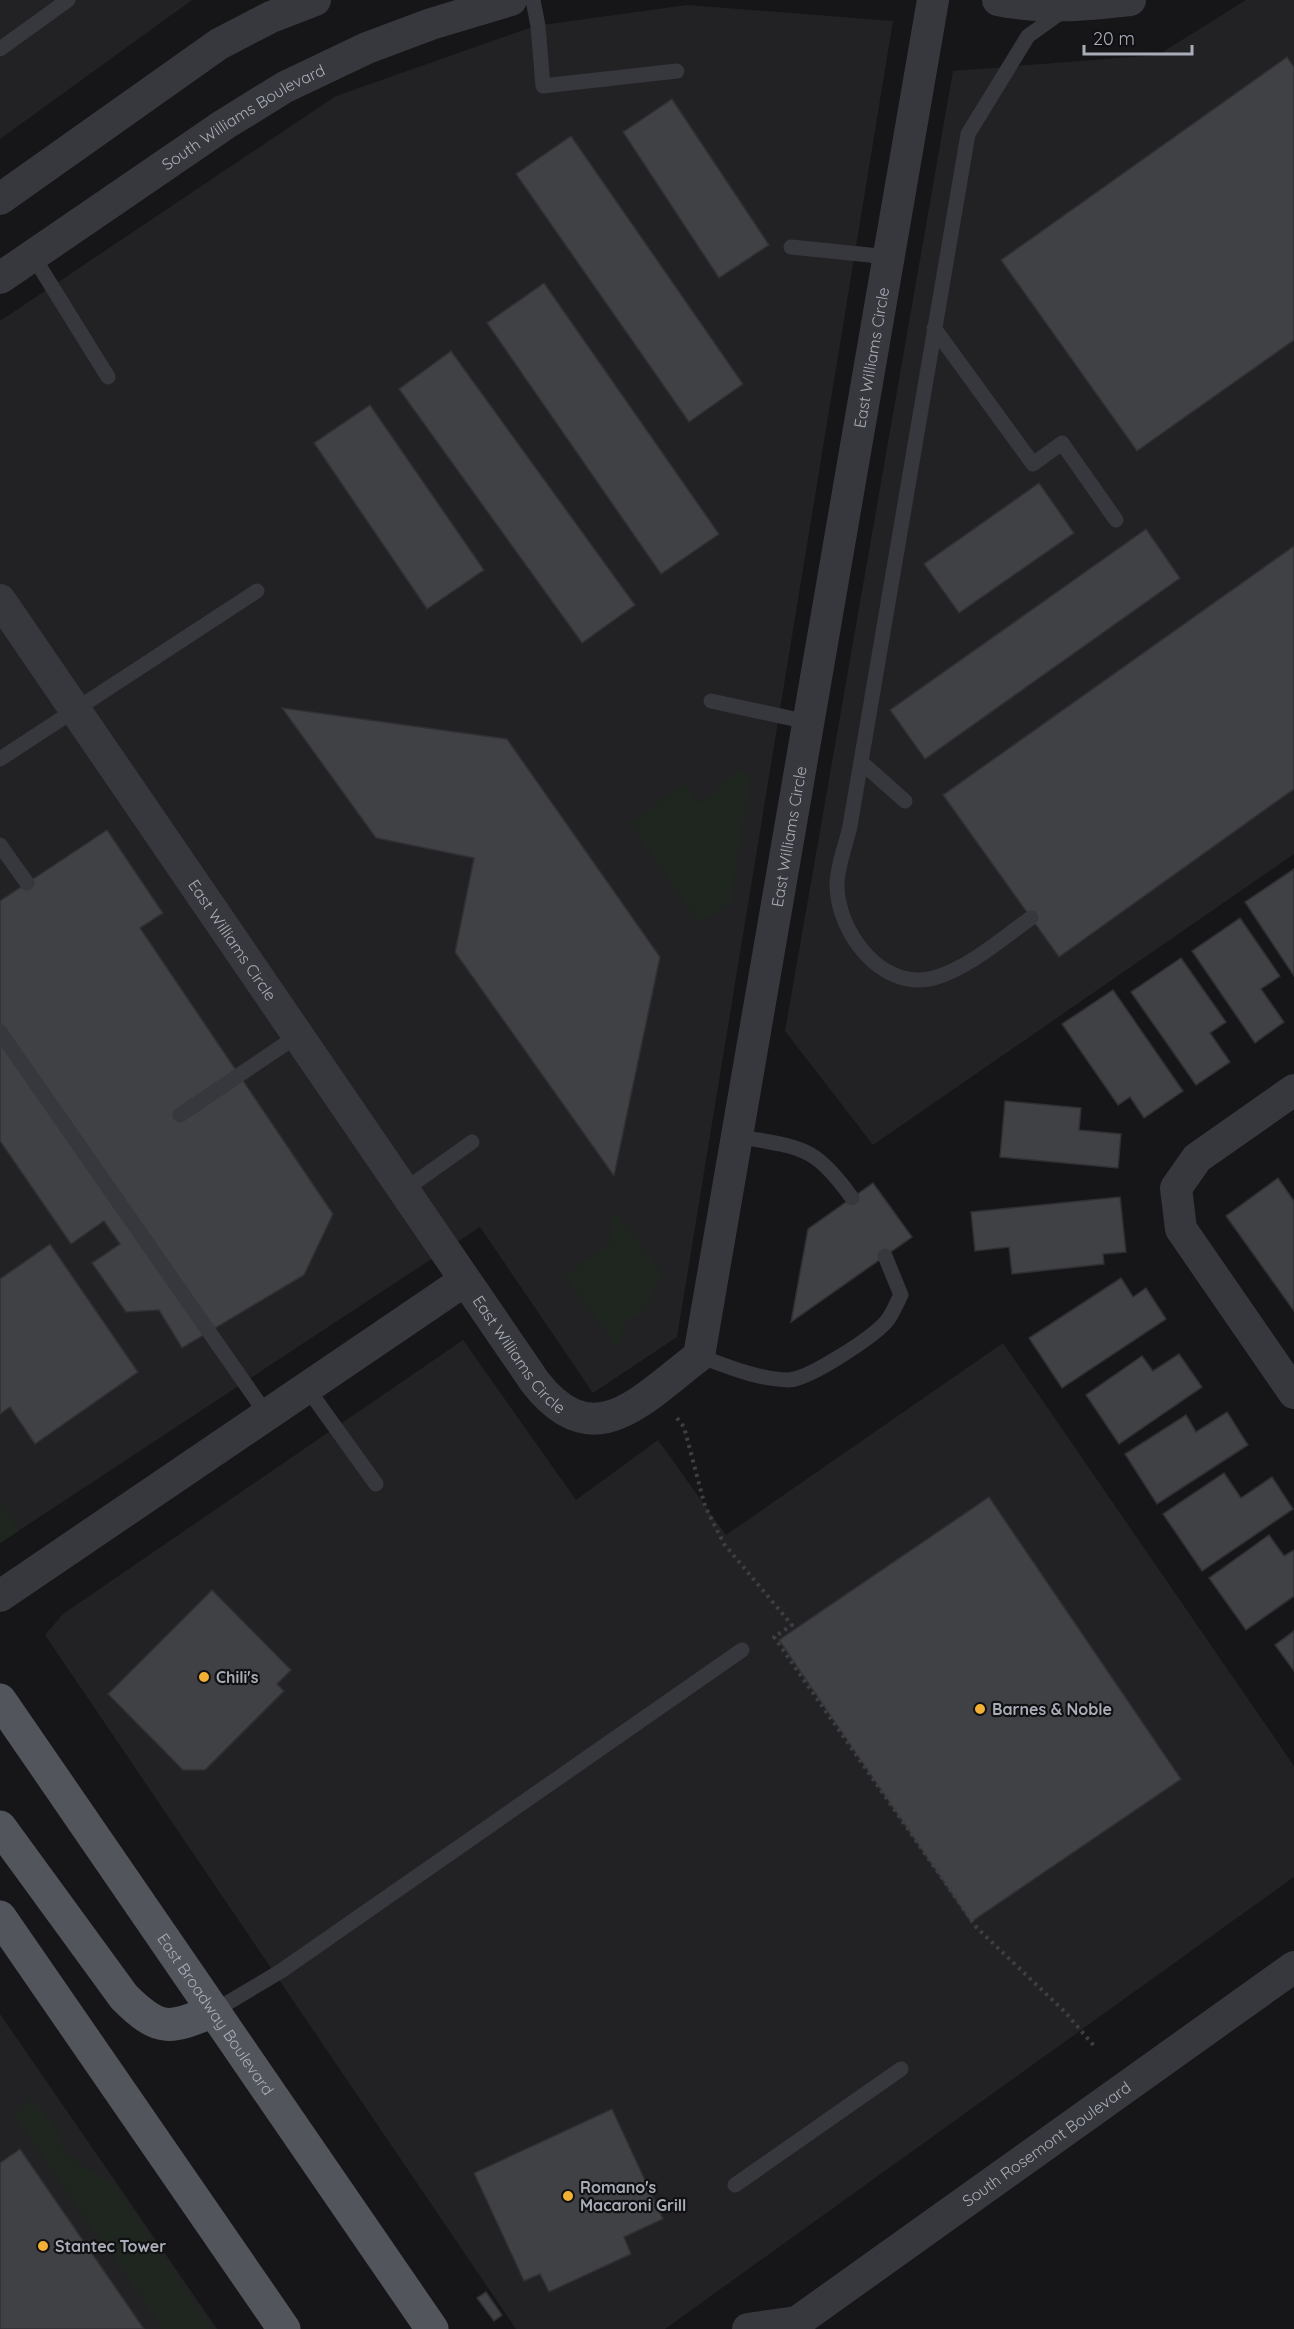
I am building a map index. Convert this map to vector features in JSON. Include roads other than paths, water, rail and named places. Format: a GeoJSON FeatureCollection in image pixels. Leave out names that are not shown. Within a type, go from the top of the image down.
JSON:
{"type":"FeatureCollection","features":[{"type":"Feature","properties":{"kind":"main road","name":"East Broadway Boulevard"},"geometry":{"type":"LineString","coordinates":[[4,1709],[432,2329]]}},
{"type":"Feature","properties":{"kind":"main road"},"geometry":{"type":"LineString","coordinates":[[0,1827],[124,1996],[142,2015],[166,2026],[179,2025],[214,2011]]}},
{"type":"Feature","properties":{"kind":"main road"},"geometry":{"type":"LineString","coordinates":[[0,1917],[284,2329]]}},
{"type":"Feature","properties":{"kind":"street"},"geometry":{"type":"LineString","coordinates":[[0,199],[219,44],[271,16],[315,0]]}},
{"type":"Feature","properties":{"kind":"street","name":"South Williams Boulevard"},"geometry":{"type":"LineString","coordinates":[[0,278],[225,124],[285,87],[367,48],[431,24],[511,0]]}},
{"type":"Feature","properties":{"kind":"street","name":"East Williams Circle"},"geometry":{"type":"LineString","coordinates":[[0,600],[464,1281],[548,1400],[565,1412],[590,1421],[619,1415],[699,1356],[933,0]]}},
{"type":"Feature","properties":{"kind":"street"},"geometry":{"type":"LineString","coordinates":[[998,0],[1016,4],[1073,5],[1130,0]]}},
{"type":"Feature","properties":{"kind":"street"},"geometry":{"type":"LineString","coordinates":[[1294,1090],[1197,1158],[1176,1188],[1181,1229],[1294,1393]]}},
{"type":"Feature","properties":{"kind":"street","name":"East Williams Circle"},"geometry":{"type":"LineString","coordinates":[[0,1596],[464,1281]]}},
{"type":"Feature","properties":{"kind":"street","name":"South Rosemont Boulevard"},"geometry":{"type":"LineString","coordinates":[[748,2329],[797,2326],[1294,1967]]}},
{"type":"Feature","properties":{"kind":"lane"},"geometry":{"type":"LineString","coordinates":[[0,49],[68,0]]}},
{"type":"Feature","properties":{"kind":"lane"},"geometry":{"type":"LineString","coordinates":[[533,0],[538,26],[543,86],[677,71]]}},
{"type":"Feature","properties":{"kind":"lane"},"geometry":{"type":"LineString","coordinates":[[1031,918],[955,971],[930,979],[906,978],[884,969],[864,954],[850,935],[841,913],[837,884],[861,762],[968,134],[1028,36],[1045,21],[1073,5]]}},
{"type":"Feature","properties":{"kind":"lane"},"geometry":{"type":"LineString","coordinates":[[791,247],[889,257]]}},
{"type":"Feature","properties":{"kind":"lane"},"geometry":{"type":"LineString","coordinates":[[33,256],[108,377]]}},
{"type":"Feature","properties":{"kind":"lane"},"geometry":{"type":"LineString","coordinates":[[934,328],[1033,464],[1062,443],[1116,520]]}},
{"type":"Feature","properties":{"kind":"lane"},"geometry":{"type":"LineString","coordinates":[[0,759],[74,708],[257,591]]}},
{"type":"Feature","properties":{"kind":"lane"},"geometry":{"type":"LineString","coordinates":[[711,701],[808,722]]}},
{"type":"Feature","properties":{"kind":"lane"},"geometry":{"type":"LineString","coordinates":[[861,762],[905,801]]}},
{"type":"Feature","properties":{"kind":"lane"},"geometry":{"type":"LineString","coordinates":[[0,845],[27,883]]}},
{"type":"Feature","properties":{"kind":"lane"},"geometry":{"type":"LineString","coordinates":[[0,1032],[267,1415]]}},
{"type":"Feature","properties":{"kind":"lane"},"geometry":{"type":"LineString","coordinates":[[180,1115],[297,1036]]}},
{"type":"Feature","properties":{"kind":"lane"},"geometry":{"type":"LineString","coordinates":[[737,1136],[804,1149],[832,1170],[852,1198]]}},
{"type":"Feature","properties":{"kind":"lane"},"geometry":{"type":"LineString","coordinates":[[403,1191],[472,1142]]}},
{"type":"Feature","properties":{"kind":"lane"},"geometry":{"type":"LineString","coordinates":[[699,1356],[750,1374],[790,1381],[817,1369],[855,1348],[887,1322],[901,1295],[885,1256]]}},
{"type":"Feature","properties":{"kind":"lane"},"geometry":{"type":"LineString","coordinates":[[307,1388],[376,1484]]}},
{"type":"Feature","properties":{"kind":"lane"},"geometry":{"type":"LineString","coordinates":[[214,2011],[298,1960],[742,1650]]}},
{"type":"Feature","properties":{"kind":"lane"},"geometry":{"type":"LineString","coordinates":[[735,2185],[901,2069]]}},
{"type":"Feature","properties":{"kind":"place","name":"Chili's"},"geometry":{"type":"Point","coordinates":[204,1677]}},
{"type":"Feature","properties":{"kind":"place","name":"Barnes & Noble"},"geometry":{"type":"Point","coordinates":[980,1709]}},
{"type":"Feature","properties":{"kind":"place","name":"Romano's Macaroni Grill"},"geometry":{"type":"Point","coordinates":[568,2196]}},
{"type":"Feature","properties":{"kind":"place","name":"Stantec Tower"},"geometry":{"type":"Point","coordinates":[43,2246]}}]}
